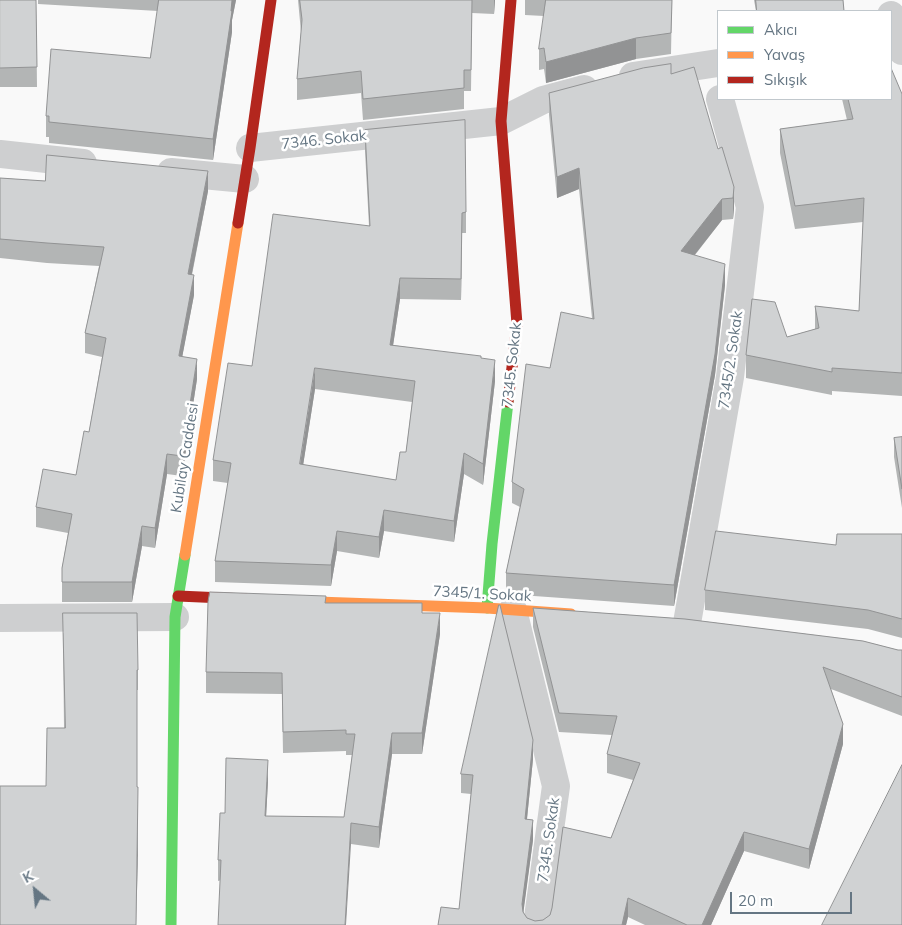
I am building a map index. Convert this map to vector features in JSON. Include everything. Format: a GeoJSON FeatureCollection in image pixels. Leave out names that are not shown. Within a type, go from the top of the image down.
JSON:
{"type":"FeatureCollection","features":[{"type":"Feature","properties":{"kind":"street","name":"Kubilay Caddesi"},"geometry":{"type":"LineString","coordinates":[[172,925],[176,607],[250,148],[271,0]]}},
{"type":"Feature","properties":{"kind":"street","name":"7345. Sokak"},"geometry":{"type":"LineString","coordinates":[[511,0],[501,121],[517,324],[492,544],[500,609],[556,786],[537,925]]}},
{"type":"Feature","properties":{"kind":"street","name":"7346. Sokak"},"geometry":{"type":"LineString","coordinates":[[250,148],[501,121],[543,100],[640,74],[714,64]]}},
{"type":"Feature","properties":{"kind":"street"},"geometry":{"type":"LineString","coordinates":[[714,64],[717,84]]}},
{"type":"Feature","properties":{"kind":"street","name":"7345/2. Sokak"},"geometry":{"type":"LineString","coordinates":[[687,623],[730,377],[750,207],[720,100]]}},
{"type":"Feature","properties":{"kind":"street"},"geometry":{"type":"LineString","coordinates":[[0,154],[108,165]]}},
{"type":"Feature","properties":{"kind":"street"},"geometry":{"type":"LineString","coordinates":[[147,169],[245,179]]}},
{"type":"Feature","properties":{"kind":"street"},"geometry":{"type":"LineString","coordinates":[[0,618],[258,600]]}},
{"type":"Feature","properties":{"kind":"street","name":"7345/1. Sokak"},"geometry":{"type":"LineString","coordinates":[[278,600],[500,609],[580,615]]}},
{"type":"Feature","properties":{"kind":"building"},"geometry":{"type":"Polygon","coordinates":[[[0,0],[36,0],[37,67],[0,68],[0,0]]]}},
{"type":"Feature","properties":{"kind":"building"},"geometry":{"type":"Polygon","coordinates":[[[159,0],[232,0],[213,139],[49,122],[49,116],[46,116],[51,49],[150,58],[159,0]]]}},
{"type":"Feature","properties":{"kind":"building"},"geometry":{"type":"Polygon","coordinates":[[[300,0],[472,0],[471,70],[464,70],[464,88],[363,99],[361,71],[297,79],[302,20],[300,0]]]}},
{"type":"Feature","properties":{"kind":"building"},"geometry":{"type":"Polygon","coordinates":[[[546,0],[672,0],[671,33],[636,38],[546,62],[544,48],[539,49],[546,0]]]}},
{"type":"Feature","properties":{"kind":"building"},"geometry":{"type":"Polygon","coordinates":[[[756,0],[843,0],[844,10],[757,10],[756,0]]]}},
{"type":"Feature","properties":{"kind":"building"},"geometry":{"type":"Polygon","coordinates":[[[671,64],[671,74],[694,67],[718,149],[722,147],[734,187],[733,198],[722,199],[681,251],[725,264],[715,354],[674,585],[506,573],[524,489],[512,482],[526,364],[550,368],[561,312],[594,319],[579,168],[557,177],[549,93],[643,68],[671,64]]]}},
{"type":"Feature","properties":{"kind":"building"},"geometry":{"type":"Polygon","coordinates":[[[892,70],[902,94],[902,373],[832,368],[832,372],[746,355],[752,299],[775,302],[787,337],[819,328],[815,306],[859,311],[864,198],[795,206],[780,129],[853,119],[848,100],[892,100],[892,70]]]}},
{"type":"Feature","properties":{"kind":"building"},"geometry":{"type":"Polygon","coordinates":[[[465,120],[466,212],[462,213],[461,279],[400,278],[390,345],[481,356],[481,358],[495,360],[483,464],[464,453],[454,521],[384,510],[379,537],[337,531],[331,565],[215,561],[231,463],[213,460],[228,363],[252,366],[273,214],[370,226],[365,130],[465,120]],[[315,368],[300,464],[396,480],[400,452],[406,452],[415,381],[315,368]]]}},
{"type":"Feature","properties":{"kind":"building"},"geometry":{"type":"Polygon","coordinates":[[[47,155],[208,171],[188,274],[194,275],[179,355],[197,359],[182,456],[167,454],[155,528],[142,526],[132,582],[62,582],[62,568],[72,514],[36,507],[43,469],[76,475],[84,431],[89,432],[106,338],[85,333],[104,247],[0,239],[0,178],[45,181],[47,155]]]}},
{"type":"Feature","properties":{"kind":"building"},"geometry":{"type":"Polygon","coordinates":[[[902,437],[902,489],[894,438],[902,437]]]}},
{"type":"Feature","properties":{"kind":"building"},"geometry":{"type":"Polygon","coordinates":[[[716,531],[836,545],[837,534],[902,534],[902,619],[868,610],[705,590],[716,531]]]}},
{"type":"Feature","properties":{"kind":"building"},"geometry":{"type":"Polygon","coordinates":[[[210,592],[326,596],[325,603],[422,603],[422,613],[440,613],[422,733],[392,733],[379,827],[351,823],[345,925],[218,925],[221,860],[218,860],[220,813],[225,813],[226,758],[268,760],[265,816],[344,817],[355,734],[346,734],[346,730],[283,732],[282,673],[206,672],[210,592]]]}},
{"type":"Feature","properties":{"kind":"building"},"geometry":{"type":"Polygon","coordinates":[[[499,605],[533,740],[525,819],[533,820],[522,904],[523,912],[527,918],[535,921],[543,920],[550,915],[563,827],[611,838],[640,763],[607,754],[617,716],[559,713],[533,608],[685,619],[863,641],[902,650],[902,697],[823,667],[843,724],[809,849],[744,832],[702,925],[687,925],[628,898],[622,925],[438,925],[441,907],[459,909],[473,775],[461,774],[499,605]]]}},
{"type":"Feature","properties":{"kind":"building"},"geometry":{"type":"Polygon","coordinates":[[[63,613],[137,613],[138,787],[136,925],[0,925],[0,786],[46,786],[47,728],[65,728],[63,613]]]}},
{"type":"Feature","properties":{"kind":"building"},"geometry":{"type":"Polygon","coordinates":[[[902,765],[902,925],[822,925],[902,765]]]}},
{"type":"Feature","properties":{"kind":"traffic: fast"},"geometry":{"type":"LineString","coordinates":[[487,608],[492,544],[508,402]]}},
{"type":"Feature","properties":{"kind":"traffic: fast"},"geometry":{"type":"LineString","coordinates":[[171,925],[175,617],[185,555]]}},
{"type":"Feature","properties":{"kind":"traffic: slow"},"geometry":{"type":"LineString","coordinates":[[185,555],[238,223]]}},
{"type":"Feature","properties":{"kind":"traffic: slow"},"geometry":{"type":"LineString","coordinates":[[289,601],[487,608],[571,614]]}},
{"type":"Feature","properties":{"kind":"traffic: jam"},"geometry":{"type":"LineString","coordinates":[[238,223],[271,0]]}},
{"type":"Feature","properties":{"kind":"traffic: jam"},"geometry":{"type":"LineString","coordinates":[[508,402],[517,324],[501,121],[511,0]]}},
{"type":"Feature","properties":{"kind":"traffic: jam"},"geometry":{"type":"LineString","coordinates":[[178,596],[246,599]]}}]}
